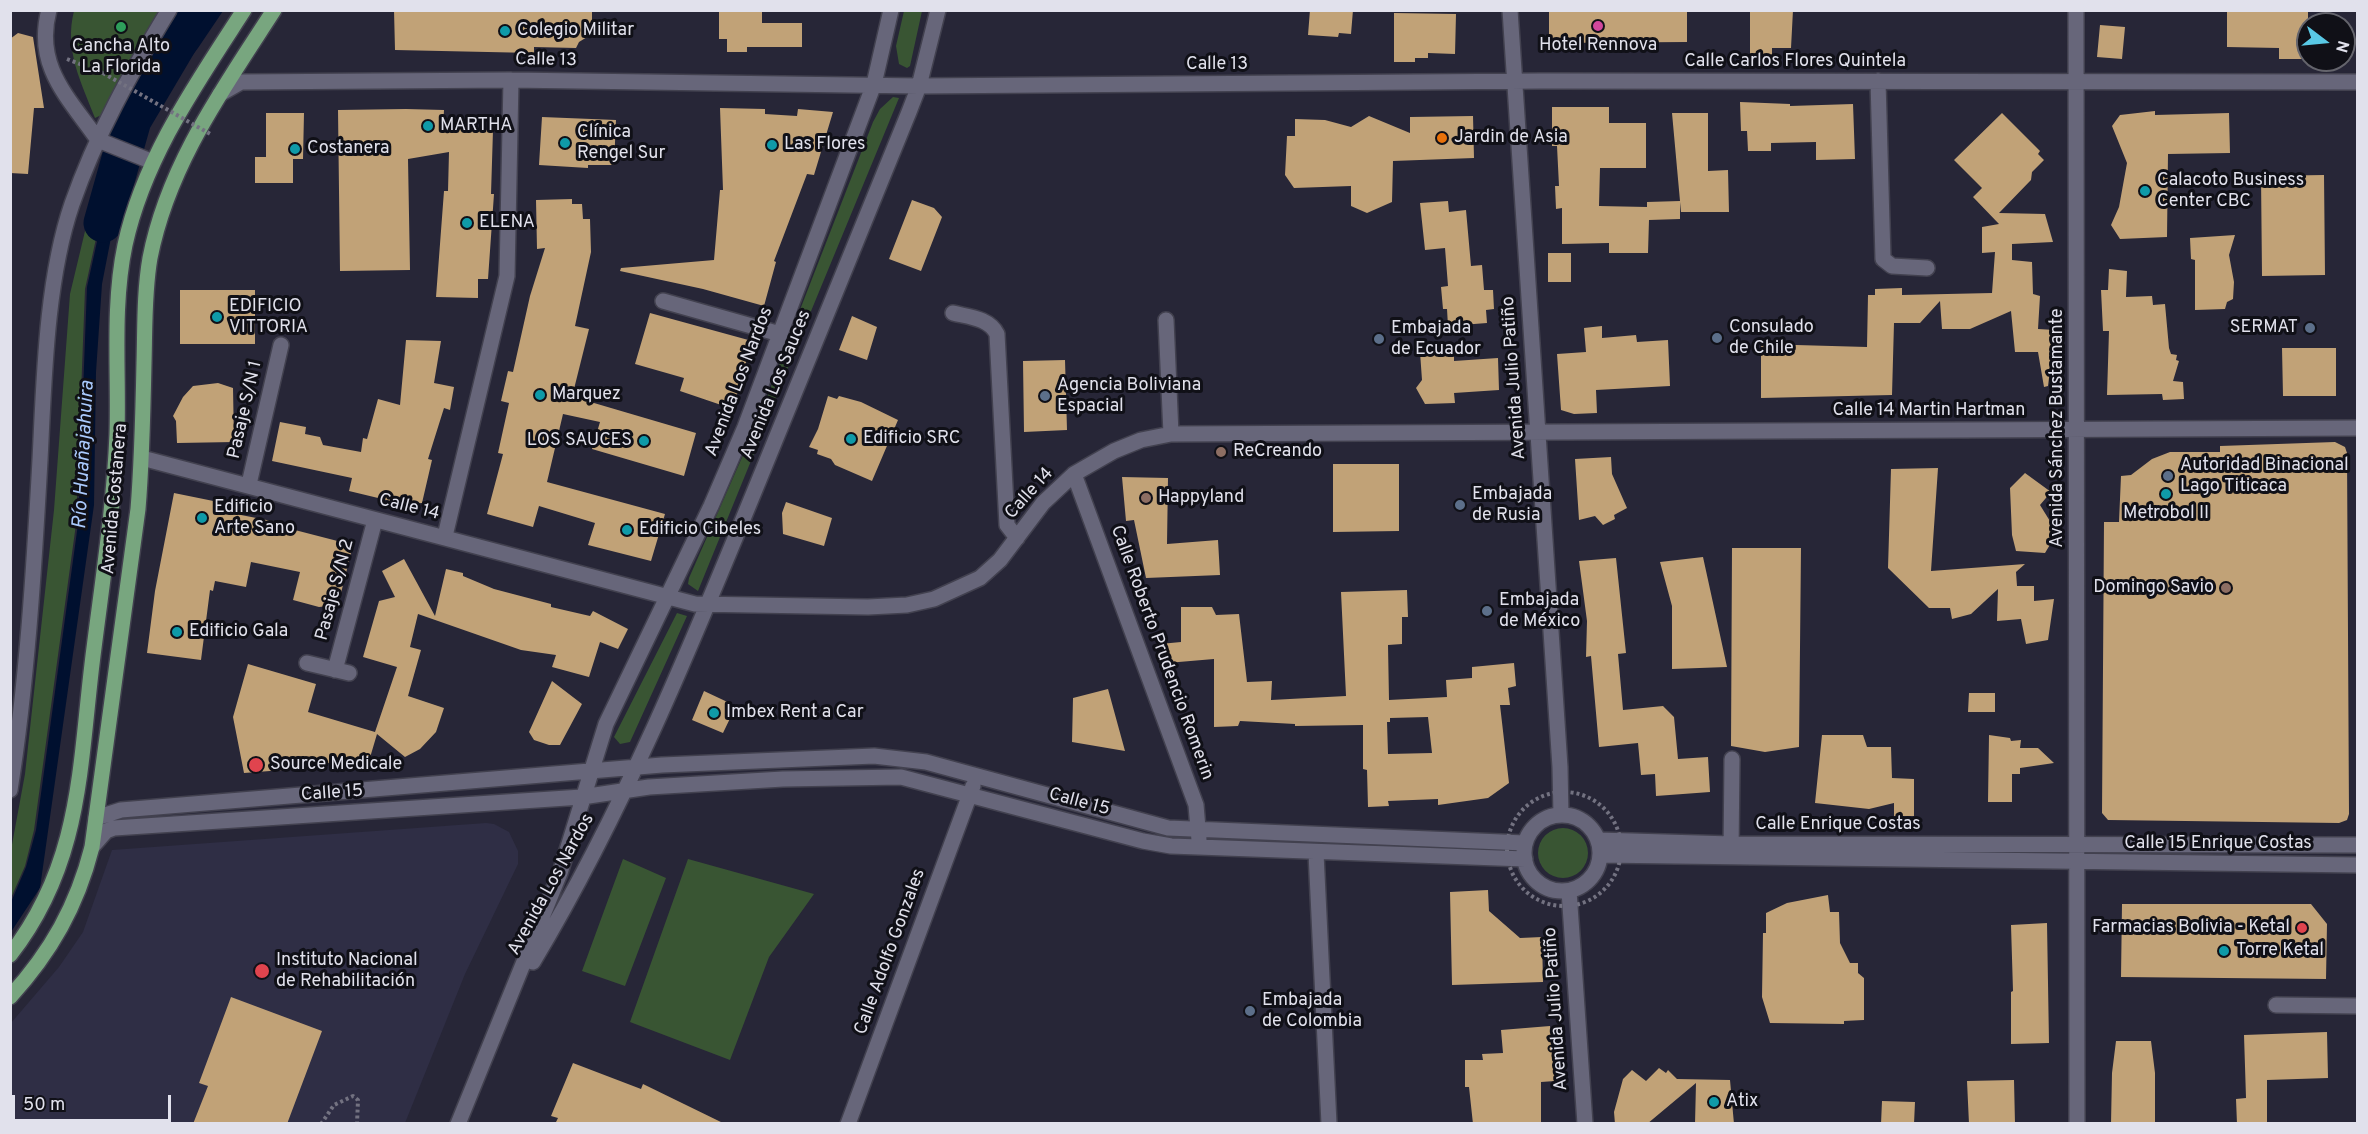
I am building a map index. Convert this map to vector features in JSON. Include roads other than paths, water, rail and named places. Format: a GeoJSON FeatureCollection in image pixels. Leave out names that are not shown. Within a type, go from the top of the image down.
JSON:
{"type":"FeatureCollection","features":[{"type":"Feature","properties":{"kind":"main road","name":"Avenida Costanera"},"geometry":{"type":"LineString","coordinates":[[10,955],[45,904],[58,874],[76,804],[111,505],[117,435],[119,289],[126,245],[153,162],[198,80],[244,10]]}},
{"type":"Feature","properties":{"kind":"main road","name":"Avenida Costanera"},"geometry":{"type":"LineString","coordinates":[[10,997],[59,934],[84,878],[92,847],[138,510],[142,458],[145,315],[150,260],[176,172],[204,119],[274,10]]}},
{"type":"Feature","properties":{"kind":"main road"},"geometry":{"type":"LineString","coordinates":[[198,80],[220,94]]}},
{"type":"Feature","properties":{"kind":"main road"},"geometry":{"type":"LineString","coordinates":[[153,162],[176,172]]}},
{"type":"Feature","properties":{"kind":"main road"},"geometry":{"type":"LineString","coordinates":[[69,836],[96,818]]}},
{"type":"Feature","properties":{"kind":"street"},"geometry":{"type":"LineString","coordinates":[[49,10],[46,60],[57,82],[98,140],[153,162]]}},
{"type":"Feature","properties":{"kind":"street"},"geometry":{"type":"LineString","coordinates":[[10,790],[37,512],[46,351],[59,261],[71,206],[98,140],[128,76],[170,10]]}},
{"type":"Feature","properties":{"kind":"street","name":"Avenida Los Nardos"},"geometry":{"type":"LineString","coordinates":[[458,1124],[560,873],[606,724],[746,427],[874,84],[891,10]]}},
{"type":"Feature","properties":{"kind":"street","name":"Avenida Los Sauces"},"geometry":{"type":"LineString","coordinates":[[635,768],[709,603],[919,86],[938,10]]}},
{"type":"Feature","properties":{"kind":"street","name":"Avenida Julio Patiño"},"geometry":{"type":"LineString","coordinates":[[1510,10],[1561,815]]}},
{"type":"Feature","properties":{"kind":"street","name":"Avenida Sánchez Bustamante"},"geometry":{"type":"LineString","coordinates":[[2076,10],[2078,863]]}},
{"type":"Feature","properties":{"kind":"street"},"geometry":{"type":"LineString","coordinates":[[445,536],[507,276],[511,80]]}},
{"type":"Feature","properties":{"kind":"street","name":"Calle 13"},"geometry":{"type":"LineString","coordinates":[[220,94],[241,82],[511,80],[919,86],[1515,82]]}},
{"type":"Feature","properties":{"kind":"street"},"geometry":{"type":"LineString","coordinates":[[1878,81],[1882,259],[1892,266],[1926,268]]}},
{"type":"Feature","properties":{"kind":"street","name":"Calle Carlos Flores Quintela"},"geometry":{"type":"LineString","coordinates":[[1515,82],[2358,82]]}},
{"type":"Feature","properties":{"kind":"street"},"geometry":{"type":"LineString","coordinates":[[663,301],[780,334]]}},
{"type":"Feature","properties":{"kind":"street"},"geometry":{"type":"LineString","coordinates":[[953,313],[985,321],[993,327],[997,334],[1007,525],[1017,538]]}},
{"type":"Feature","properties":{"kind":"street"},"geometry":{"type":"LineString","coordinates":[[1166,320],[1171,434]]}},
{"type":"Feature","properties":{"kind":"street","name":"Pasaje S/N 1"},"geometry":{"type":"LineString","coordinates":[[249,484],[281,345]]}},
{"type":"Feature","properties":{"kind":"street","name":"Calle 14 Martin Hartman"},"geometry":{"type":"LineString","coordinates":[[1538,432],[2358,428]]}},
{"type":"Feature","properties":{"kind":"street","name":"Calle 14"},"geometry":{"type":"LineString","coordinates":[[142,458],[249,484],[375,520],[445,536],[695,604],[868,607],[907,605],[955,592],[980,578],[1000,560],[1043,503],[1074,474],[1114,451],[1140,440],[1171,434],[1538,432]]}},
{"type":"Feature","properties":{"kind":"street","name":"Calle Roberto Prudencio Romerin"},"geometry":{"type":"LineString","coordinates":[[1074,474],[1196,805],[1199,848]]}},
{"type":"Feature","properties":{"kind":"street","name":"Pasaje S/N 2"},"geometry":{"type":"LineString","coordinates":[[307,663],[342,672],[375,520]]}},
{"type":"Feature","properties":{"kind":"street","name":"Calle 15"},"geometry":{"type":"LineString","coordinates":[[96,818],[121,810],[635,768],[874,756],[926,762],[1149,824],[1198,831],[1525,843]]}},
{"type":"Feature","properties":{"kind":"street"},"geometry":{"type":"LineString","coordinates":[[1731,851],[1732,759]]}},
{"type":"Feature","properties":{"kind":"street","name":"Avenida Los Nardos"},"geometry":{"type":"LineString","coordinates":[[511,998],[566,907],[635,768]]}},
{"type":"Feature","properties":{"kind":"street","name":"Calle 15"},"geometry":{"type":"LineString","coordinates":[[92,847],[106,831],[114,828],[582,797],[625,789],[875,776],[922,781],[1143,841],[1199,848],[1525,859]]}},
{"type":"Feature","properties":{"kind":"street","name":"Calle Adolfo Gonzales"},"geometry":{"type":"LineString","coordinates":[[848,1124],[971,795],[976,776]]}},
{"type":"Feature","properties":{"kind":"street"},"geometry":{"type":"LineString","coordinates":[[1561,815],[1584,822],[1599,848],[1593,875],[1569,898],[1536,880],[1525,859],[1525,843],[1540,822],[1561,815]]}},
{"type":"Feature","properties":{"kind":"street","name":"Calle 15 Enrique Costas"},"geometry":{"type":"LineString","coordinates":[[2078,845],[2358,845]]}},
{"type":"Feature","properties":{"kind":"street","name":"Calle Enrique Costas"},"geometry":{"type":"LineString","coordinates":[[1731,851],[2078,845]]}},
{"type":"Feature","properties":{"kind":"street","name":"Calle Enrique Costas"},"geometry":{"type":"LineString","coordinates":[[1599,848],[2078,863]]}},
{"type":"Feature","properties":{"kind":"street"},"geometry":{"type":"LineString","coordinates":[[1316,853],[1329,1124]]}},
{"type":"Feature","properties":{"kind":"street"},"geometry":{"type":"LineString","coordinates":[[2077,1124],[2078,863]]}},
{"type":"Feature","properties":{"kind":"street","name":"Calle 15 Enrique Costas"},"geometry":{"type":"LineString","coordinates":[[2078,863],[2358,865]]}},
{"type":"Feature","properties":{"kind":"street","name":"Avenida Julio Patiño"},"geometry":{"type":"LineString","coordinates":[[1569,898],[1585,1124]]}},
{"type":"Feature","properties":{"kind":"street"},"geometry":{"type":"LineString","coordinates":[[2276,1005],[2358,1006]]}},
{"type":"Feature","properties":{"kind":"water"},"geometry":{"type":"Polygon","coordinates":[[[187,11],[223,11],[138,127],[123,121],[187,11]]]}},
{"type":"Feature","properties":{"kind":"water"},"geometry":{"type":"Polygon","coordinates":[[[113,169],[127,176],[116,212],[102,284],[96,372],[94,505],[40,888],[11,932],[11,902],[26,867],[36,830],[78,524],[87,287],[113,169]]]}},
{"type":"Feature","properties":{"kind":"waterway","name":"Río Huañajahuira"},"geometry":{"type":"LineString","coordinates":[[103,223],[132,120],[197,10]]}},
{"type":"Feature","properties":{"kind":"place","name":"Hotel Rennova"},"geometry":{"type":"Point","coordinates":[1598,26]}},
{"type":"Feature","properties":{"kind":"place","name":"Cancha Alto La Florida"},"geometry":{"type":"Point","coordinates":[121,27]}},
{"type":"Feature","properties":{"kind":"place","name":"Colegio Militar"},"geometry":{"type":"Point","coordinates":[505,31]}},
{"type":"Feature","properties":{"kind":"place","name":"MARTHA"},"geometry":{"type":"Point","coordinates":[428,126]}},
{"type":"Feature","properties":{"kind":"place","name":"Jardin de Asia"},"geometry":{"type":"Point","coordinates":[1442,138]}},
{"type":"Feature","properties":{"kind":"place","name":"Clínica Rengel Sur"},"geometry":{"type":"Point","coordinates":[565,143]}},
{"type":"Feature","properties":{"kind":"place","name":"Las Flores"},"geometry":{"type":"Point","coordinates":[772,145]}},
{"type":"Feature","properties":{"kind":"place","name":"Costanera"},"geometry":{"type":"Point","coordinates":[295,149]}},
{"type":"Feature","properties":{"kind":"place","name":"Calacoto Business Center CBC"},"geometry":{"type":"Point","coordinates":[2145,191]}},
{"type":"Feature","properties":{"kind":"place","name":"ELENA"},"geometry":{"type":"Point","coordinates":[467,223]}},
{"type":"Feature","properties":{"kind":"place","name":"EDIFICIO VITTORIA"},"geometry":{"type":"Point","coordinates":[217,317]}},
{"type":"Feature","properties":{"kind":"place","name":"SERMAT"},"geometry":{"type":"Point","coordinates":[2310,328]}},
{"type":"Feature","properties":{"kind":"place","name":"Consulado de Chile"},"geometry":{"type":"Point","coordinates":[1717,338]}},
{"type":"Feature","properties":{"kind":"place","name":"Embajada de Ecuador"},"geometry":{"type":"Point","coordinates":[1379,339]}},
{"type":"Feature","properties":{"kind":"place","name":"Marquez"},"geometry":{"type":"Point","coordinates":[540,395]}},
{"type":"Feature","properties":{"kind":"place","name":"Agencia Boliviana Espacial"},"geometry":{"type":"Point","coordinates":[1045,396]}},
{"type":"Feature","properties":{"kind":"place","name":"Edificio SRC"},"geometry":{"type":"Point","coordinates":[851,439]}},
{"type":"Feature","properties":{"kind":"place","name":"LOS SAUCES"},"geometry":{"type":"Point","coordinates":[644,441]}},
{"type":"Feature","properties":{"kind":"place","name":"ReCreando"},"geometry":{"type":"Point","coordinates":[1221,452]}},
{"type":"Feature","properties":{"kind":"place","name":"Autoridad Binacional Lago Titicaca"},"geometry":{"type":"Point","coordinates":[2168,476]}},
{"type":"Feature","properties":{"kind":"place","name":"Metrobol II"},"geometry":{"type":"Point","coordinates":[2166,494]}},
{"type":"Feature","properties":{"kind":"place","name":"Happyland"},"geometry":{"type":"Point","coordinates":[1146,498]}},
{"type":"Feature","properties":{"kind":"place","name":"Embajada de Rusia"},"geometry":{"type":"Point","coordinates":[1460,505]}},
{"type":"Feature","properties":{"kind":"place","name":"Edificio Arte Sano"},"geometry":{"type":"Point","coordinates":[202,518]}},
{"type":"Feature","properties":{"kind":"place","name":"Edificio Cibeles"},"geometry":{"type":"Point","coordinates":[627,530]}},
{"type":"Feature","properties":{"kind":"place","name":"Domingo Savio"},"geometry":{"type":"Point","coordinates":[2226,588]}},
{"type":"Feature","properties":{"kind":"place","name":"Embajada de México"},"geometry":{"type":"Point","coordinates":[1487,611]}},
{"type":"Feature","properties":{"kind":"place","name":"Edificio Gala"},"geometry":{"type":"Point","coordinates":[177,632]}},
{"type":"Feature","properties":{"kind":"place","name":"Imbex Rent a Car"},"geometry":{"type":"Point","coordinates":[714,713]}},
{"type":"Feature","properties":{"kind":"place","name":"Source Medicale"},"geometry":{"type":"Point","coordinates":[256,765]}},
{"type":"Feature","properties":{"kind":"place","name":"Farmacias Bolivia - Ketal"},"geometry":{"type":"Point","coordinates":[2302,928]}},
{"type":"Feature","properties":{"kind":"place","name":"Torre Ketal"},"geometry":{"type":"Point","coordinates":[2224,951]}},
{"type":"Feature","properties":{"kind":"place","name":"Instituto Nacional de Rehabilitación"},"geometry":{"type":"Point","coordinates":[262,971]}},
{"type":"Feature","properties":{"kind":"place","name":"Embajada de Colombia"},"geometry":{"type":"Point","coordinates":[1250,1011]}},
{"type":"Feature","properties":{"kind":"place","name":"Atix"},"geometry":{"type":"Point","coordinates":[1714,1102]}}]}
